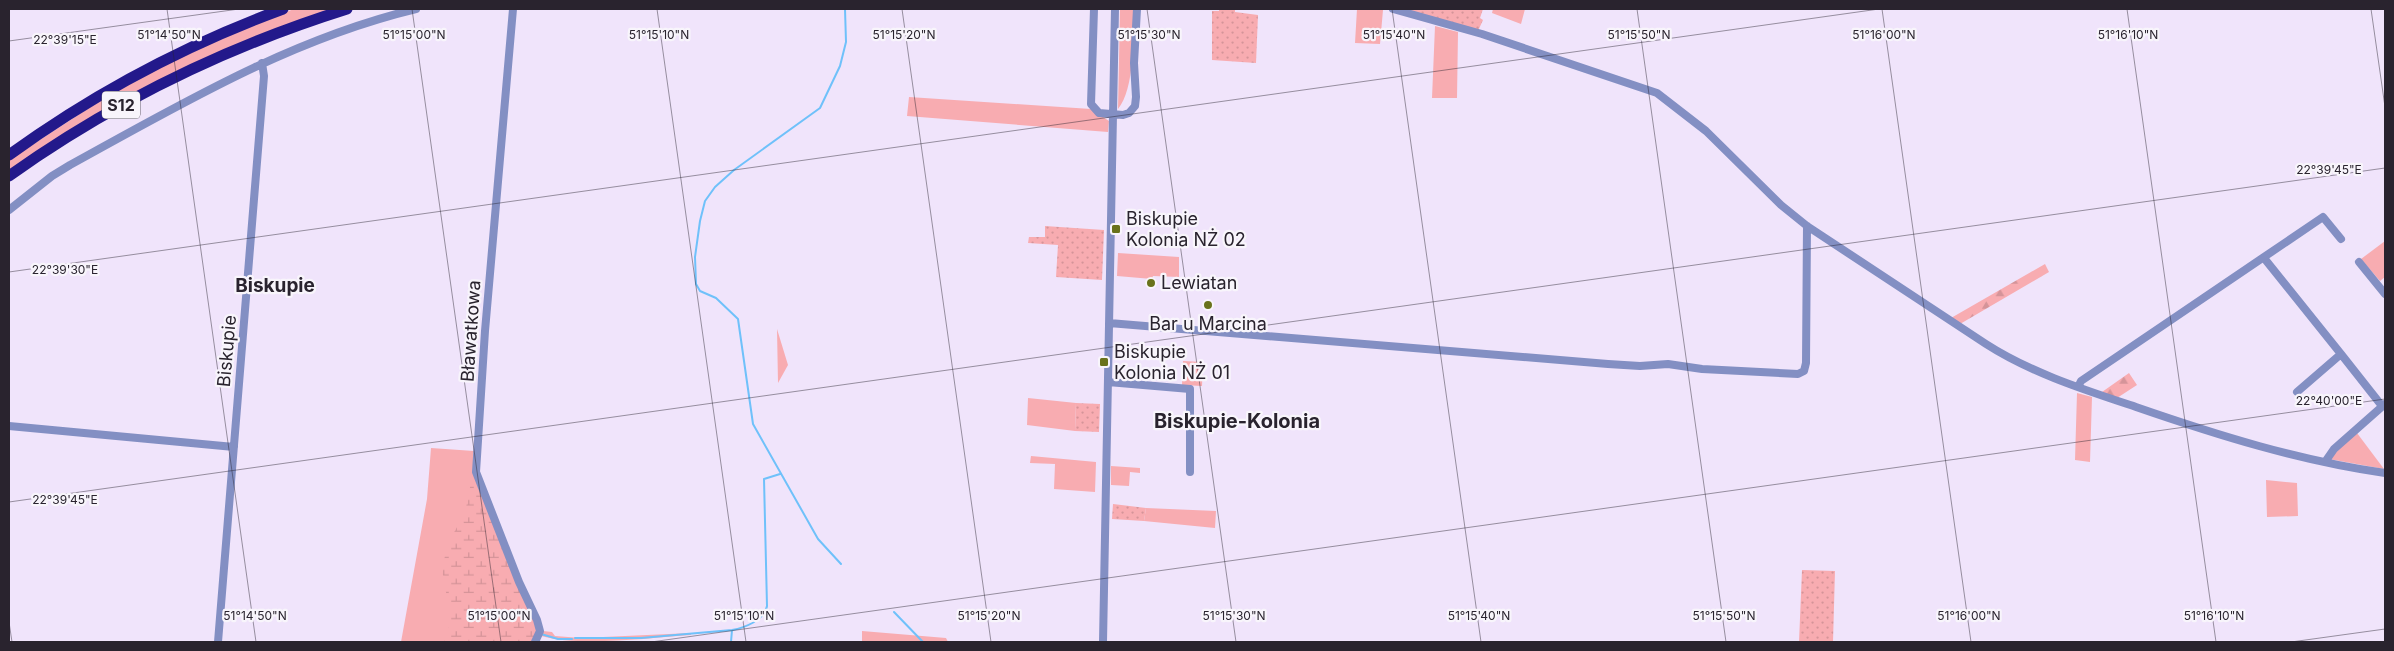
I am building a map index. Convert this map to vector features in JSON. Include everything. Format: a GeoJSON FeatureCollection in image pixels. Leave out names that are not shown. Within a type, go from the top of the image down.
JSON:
{"type":"FeatureCollection","features":[{"type":"Feature","properties":{"kind":"highway","name":"S12"},"geometry":{"type":"LineString","coordinates":[[9,155],[57,122],[117,85],[227,31],[283,9]]}},
{"type":"Feature","properties":{"kind":"highway","name":"S12"},"geometry":{"type":"LineString","coordinates":[[9,176],[109,111],[182,73],[267,37],[347,9]]}},
{"type":"Feature","properties":{"kind":"highway"},"geometry":{"type":"LineString","coordinates":[[9,149],[57,122]]}},
{"type":"Feature","properties":{"kind":"highway"},"geometry":{"type":"LineString","coordinates":[[9,182],[33,159]]}},
{"type":"Feature","properties":{"kind":"street"},"geometry":{"type":"LineString","coordinates":[[9,210],[52,176],[70,165],[223,81],[352,26],[416,9]]}},
{"type":"Feature","properties":{"kind":"street","name":"Bławatkowa"},"geometry":{"type":"LineString","coordinates":[[512,9],[485,332],[476,472],[537,620],[540,631],[534,642]]}},
{"type":"Feature","properties":{"kind":"street"},"geometry":{"type":"LineString","coordinates":[[1094,9],[1091,104],[1100,113],[1113,115],[1129,113],[1136,102],[1134,63],[1137,9]]}},
{"type":"Feature","properties":{"kind":"street"},"geometry":{"type":"LineString","coordinates":[[1103,642],[1115,9]]}},
{"type":"Feature","properties":{"kind":"street"},"geometry":{"type":"LineString","coordinates":[[1393,9],[1482,34],[1657,93],[1706,131],[1781,205],[1807,226],[1991,348],[2078,387],[2210,432],[2325,462],[2385,473]]}},
{"type":"Feature","properties":{"kind":"street","name":"Biskupie"},"geometry":{"type":"LineString","coordinates":[[218,642],[264,76],[262,63]]}},
{"type":"Feature","properties":{"kind":"street"},"geometry":{"type":"LineString","coordinates":[[2078,387],[2081,381],[2323,217],[2341,239]]}},
{"type":"Feature","properties":{"kind":"street"},"geometry":{"type":"LineString","coordinates":[[1109,323],[1608,364],[1640,366],[1668,364],[1702,369],[1798,374],[1804,371],[1806,363],[1807,226]]}},
{"type":"Feature","properties":{"kind":"street"},"geometry":{"type":"LineString","coordinates":[[2264,258],[2384,405],[2334,449],[2325,462]]}},
{"type":"Feature","properties":{"kind":"street"},"geometry":{"type":"LineString","coordinates":[[2359,262],[2385,294]]}},
{"type":"Feature","properties":{"kind":"street"},"geometry":{"type":"LineString","coordinates":[[2297,392],[2341,354]]}},
{"type":"Feature","properties":{"kind":"street"},"geometry":{"type":"LineString","coordinates":[[1108,382],[1190,389],[1190,472]]}},
{"type":"Feature","properties":{"kind":"street"},"geometry":{"type":"LineString","coordinates":[[9,426],[234,447]]}},
{"type":"Feature","properties":{"kind":"green space"},"geometry":{"type":"Polygon","coordinates":[[[294,9],[335,9],[263,34],[9,172],[9,160],[129,82],[243,28],[294,9]]]}},
{"type":"Feature","properties":{"kind":"green space"},"geometry":{"type":"Polygon","coordinates":[[[1120,9],[1135,9],[1128,89],[1118,109],[1120,9]]]}},
{"type":"Feature","properties":{"kind":"green space"},"geometry":{"type":"Polygon","coordinates":[[[1219,9],[1235,9],[1235,12],[1258,15],[1256,63],[1212,60],[1212,11],[1219,11],[1219,9]]]}},
{"type":"Feature","properties":{"kind":"green space"},"geometry":{"type":"Polygon","coordinates":[[[1357,9],[1383,10],[1380,44],[1355,43],[1357,9]]]}},
{"type":"Feature","properties":{"kind":"green space"},"geometry":{"type":"Polygon","coordinates":[[[1397,9],[1483,9],[1480,18],[1483,20],[1478,31],[1397,9]]]}},
{"type":"Feature","properties":{"kind":"green space"},"geometry":{"type":"Polygon","coordinates":[[[1493,9],[1525,9],[1521,24],[1492,13],[1493,9]]]}},
{"type":"Feature","properties":{"kind":"green space"},"geometry":{"type":"Polygon","coordinates":[[[1435,26],[1458,32],[1457,98],[1432,98],[1435,26]]]}},
{"type":"Feature","properties":{"kind":"green space"},"geometry":{"type":"Polygon","coordinates":[[[909,97],[1091,109],[1109,121],[1108,132],[907,116],[909,97]]]}},
{"type":"Feature","properties":{"kind":"green space"},"geometry":{"type":"Polygon","coordinates":[[[1045,226],[1104,230],[1102,280],[1056,277],[1058,245],[1028,243],[1029,237],[1045,237],[1045,226]]]}},
{"type":"Feature","properties":{"kind":"green space"},"geometry":{"type":"Polygon","coordinates":[[[2385,241],[2385,277],[2380,281],[2361,259],[2385,241]]]}},
{"type":"Feature","properties":{"kind":"green space"},"geometry":{"type":"Polygon","coordinates":[[[1118,253],[1179,257],[1179,277],[1153,276],[1152,279],[1117,276],[1118,253]]]}},
{"type":"Feature","properties":{"kind":"green space"},"geometry":{"type":"Polygon","coordinates":[[[2045,264],[2049,272],[1960,324],[1951,318],[2045,264]]]}},
{"type":"Feature","properties":{"kind":"green space"},"geometry":{"type":"Polygon","coordinates":[[[777,329],[788,365],[778,383],[777,329]]]}},
{"type":"Feature","properties":{"kind":"green space"},"geometry":{"type":"Polygon","coordinates":[[[1183,361],[1203,362],[1202,386],[1182,385],[1183,361]]]}},
{"type":"Feature","properties":{"kind":"green space"},"geometry":{"type":"Polygon","coordinates":[[[2129,373],[2137,385],[2117,398],[2102,392],[2129,373]]]}},
{"type":"Feature","properties":{"kind":"green space"},"geometry":{"type":"Polygon","coordinates":[[[2077,393],[2092,397],[2090,462],[2075,460],[2077,393]]]}},
{"type":"Feature","properties":{"kind":"green space"},"geometry":{"type":"Polygon","coordinates":[[[1028,398],[1076,403],[1075,431],[1027,425],[1028,398]]]}},
{"type":"Feature","properties":{"kind":"green space"},"geometry":{"type":"Polygon","coordinates":[[[1076,403],[1100,404],[1099,432],[1075,431],[1076,403]]]}},
{"type":"Feature","properties":{"kind":"green space"},"geometry":{"type":"Polygon","coordinates":[[[2357,433],[2384,469],[2329,459],[2336,449],[2357,433]]]}},
{"type":"Feature","properties":{"kind":"green space"},"geometry":{"type":"Polygon","coordinates":[[[431,448],[474,451],[473,472],[535,642],[401,642],[427,499],[431,448]]]}},
{"type":"Feature","properties":{"kind":"green space"},"geometry":{"type":"Polygon","coordinates":[[[1031,456],[1096,462],[1095,492],[1054,489],[1055,464],[1030,463],[1031,456]]]}},
{"type":"Feature","properties":{"kind":"green space"},"geometry":{"type":"Polygon","coordinates":[[[1111,466],[1140,468],[1140,473],[1130,472],[1129,486],[1111,485],[1111,466]]]}},
{"type":"Feature","properties":{"kind":"green space"},"geometry":{"type":"Polygon","coordinates":[[[473,472],[537,620],[535,642],[444,642],[451,621],[442,569],[448,543],[465,513],[473,472]]]}},
{"type":"Feature","properties":{"kind":"green space"},"geometry":{"type":"Polygon","coordinates":[[[2266,480],[2297,483],[2298,516],[2267,517],[2266,480]]]}},
{"type":"Feature","properties":{"kind":"green space"},"geometry":{"type":"Polygon","coordinates":[[[1113,504],[1146,508],[1144,521],[1112,519],[1113,504]]]}},
{"type":"Feature","properties":{"kind":"green space"},"geometry":{"type":"Polygon","coordinates":[[[1146,508],[1216,511],[1215,528],[1144,521],[1146,508]]]}},
{"type":"Feature","properties":{"kind":"green space"},"geometry":{"type":"Polygon","coordinates":[[[1802,570],[1835,571],[1833,642],[1799,642],[1802,570]]]}},
{"type":"Feature","properties":{"kind":"green space"},"geometry":{"type":"Polygon","coordinates":[[[543,631],[552,632],[555,636],[581,638],[691,633],[691,635],[614,641],[575,641],[541,636],[543,631]]]}},
{"type":"Feature","properties":{"kind":"green space"},"geometry":{"type":"Polygon","coordinates":[[[862,631],[946,638],[948,642],[862,642],[862,631]]]}},
{"type":"Feature","properties":{"kind":"waterway"},"geometry":{"type":"LineString","coordinates":[[841,564],[818,539],[753,424],[738,319],[716,298],[700,291],[696,284],[695,257],[705,201],[715,187],[734,170],[820,108],[840,66],[846,42],[845,9]]}},
{"type":"Feature","properties":{"kind":"waterway"},"geometry":{"type":"LineString","coordinates":[[575,638],[641,638],[732,630],[748,625],[758,619],[767,606],[764,479],[780,474]]}},
{"type":"Feature","properties":{"kind":"waterway"},"geometry":{"type":"LineString","coordinates":[[894,612],[923,642]]}},
{"type":"Feature","properties":{"kind":"waterway"},"geometry":{"type":"LineString","coordinates":[[731,642],[732,630]]}},
{"type":"Feature","properties":{"kind":"waterway"},"geometry":{"type":"LineString","coordinates":[[541,634],[558,639],[572,639]]}},
{"type":"Feature","properties":{"kind":"place","name":"Biskupie Kolonia NŻ 02"},"geometry":{"type":"Point","coordinates":[1116,229]}},
{"type":"Feature","properties":{"kind":"place","name":"Lewiatan"},"geometry":{"type":"Point","coordinates":[1151,283]}},
{"type":"Feature","properties":{"kind":"place","name":"Bar u Marcina"},"geometry":{"type":"Point","coordinates":[1208,305]}},
{"type":"Feature","properties":{"kind":"place","name":"Biskupie Kolonia NŻ 01"},"geometry":{"type":"Point","coordinates":[1104,362]}},
{"type":"Feature","properties":{"kind":"district","name":"Biskupie"},"geometry":{"type":"Point","coordinates":[275,285]}},
{"type":"Feature","properties":{"kind":"district","name":"Biskupie-Kolonia"},"geometry":{"type":"Point","coordinates":[1237,421]}}]}
